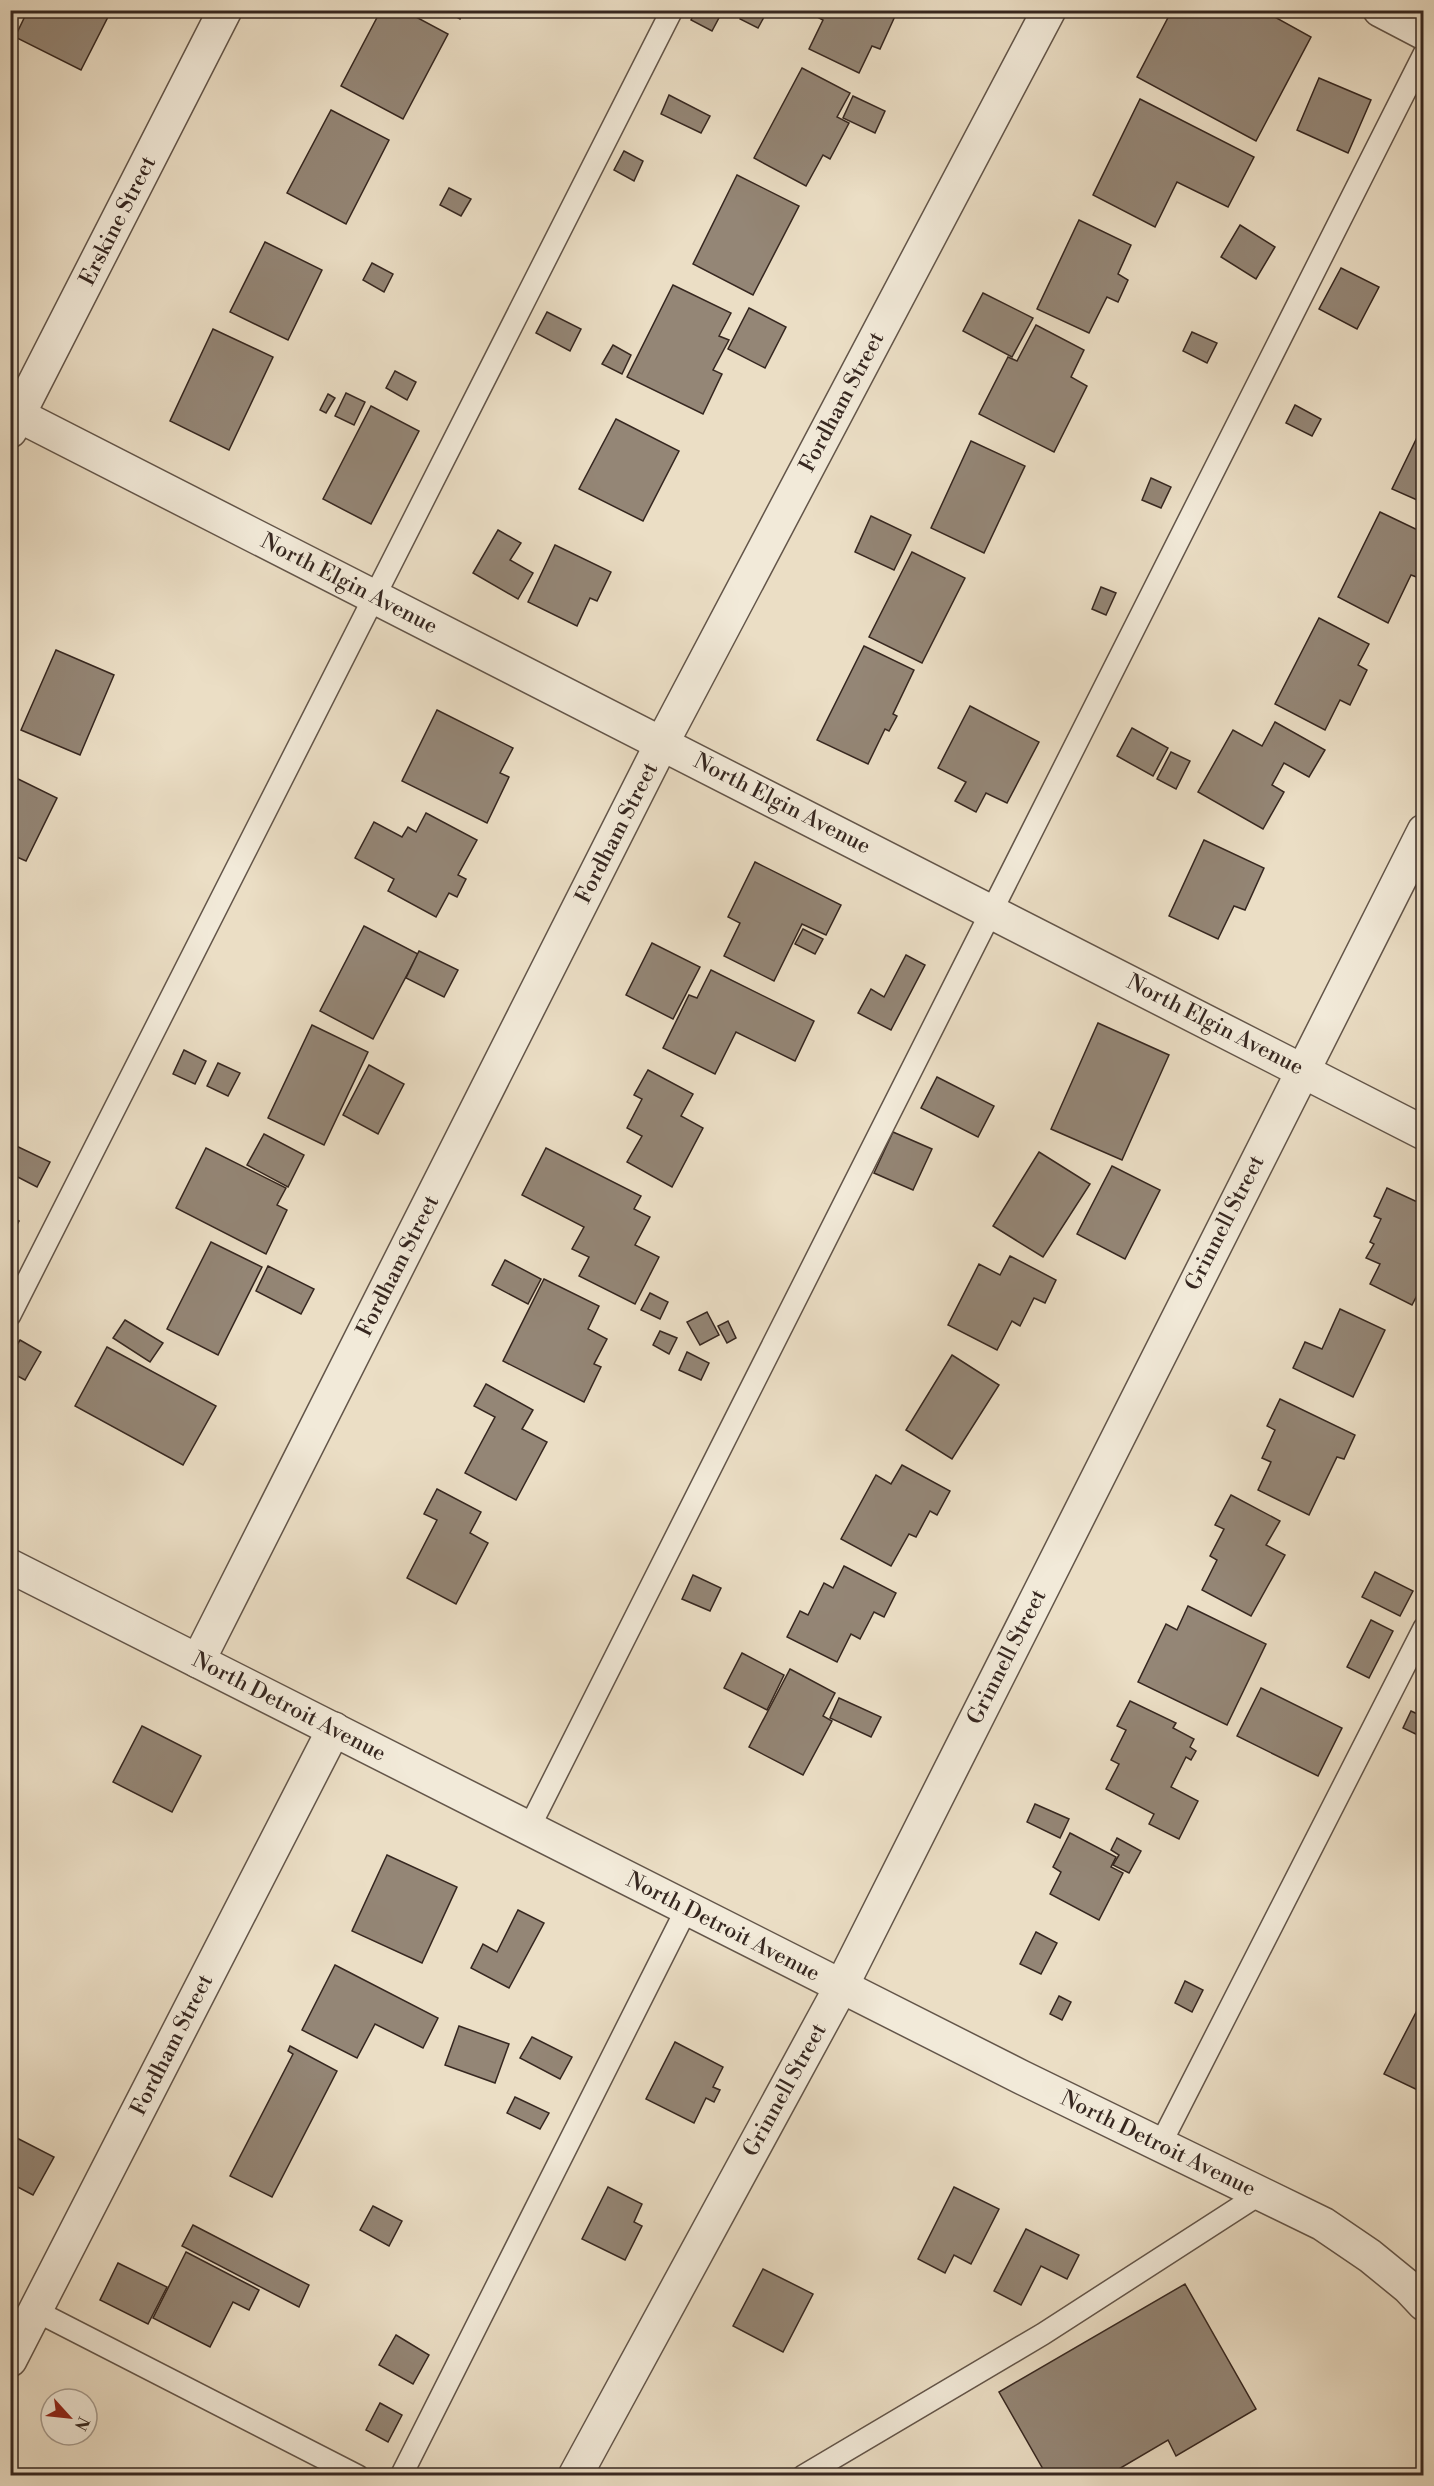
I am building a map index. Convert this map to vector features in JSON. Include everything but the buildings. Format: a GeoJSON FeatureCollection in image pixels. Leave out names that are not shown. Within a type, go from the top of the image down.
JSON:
{"type":"FeatureCollection","features":[{"type":"Feature","properties":{"kind":"street","name":"Erskine Street"},"geometry":{"type":"LineString","coordinates":[[13,419],[225,10]]}},
{"type":"Feature","properties":{"kind":"street","name":"Fordham Street"},"geometry":{"type":"LineString","coordinates":[[198,1661],[662,743],[1048,10]]}},
{"type":"Feature","properties":{"kind":"street"},"geometry":{"type":"LineString","coordinates":[[1380,10],[1424,33]]}},
{"type":"Feature","properties":{"kind":"street","name":"North Elgin Avenue"},"geometry":{"type":"LineString","coordinates":[[13,419],[374,597],[1424,1133]]}},
{"type":"Feature","properties":{"kind":"street","name":"Grinnell Street"},"geometry":{"type":"LineString","coordinates":[[575,2475],[841,1986],[1424,831]]}},
{"type":"Feature","properties":{"kind":"street","name":"North Detroit Avenue"},"geometry":{"type":"LineString","coordinates":[[10,1566],[841,1986],[1323,2224],[1370,2256],[1424,2304]]}},
{"type":"Feature","properties":{"kind":"street","name":"Fordham Street"},"geometry":{"type":"LineString","coordinates":[[10,2360],[334,1730]]}},
{"type":"Feature","properties":{"kind":"lane"},"geometry":{"type":"LineString","coordinates":[[10,1315],[672,10]]}},
{"type":"Feature","properties":{"kind":"lane"},"geometry":{"type":"LineString","coordinates":[[529,1828],[1424,54]]}},
{"type":"Feature","properties":{"kind":"lane"},"geometry":{"type":"LineString","coordinates":[[1160,2145],[1424,1628]]}},
{"type":"Feature","properties":{"kind":"lane"},"geometry":{"type":"LineString","coordinates":[[401,2475],[687,1908]]}},
{"type":"Feature","properties":{"kind":"lane"},"geometry":{"type":"LineString","coordinates":[[803,2475],[1042,2334],[1260,2193]]}},
{"type":"Feature","properties":{"kind":"lane"},"geometry":{"type":"LineString","coordinates":[[36,2311],[358,2475]]}}]}
